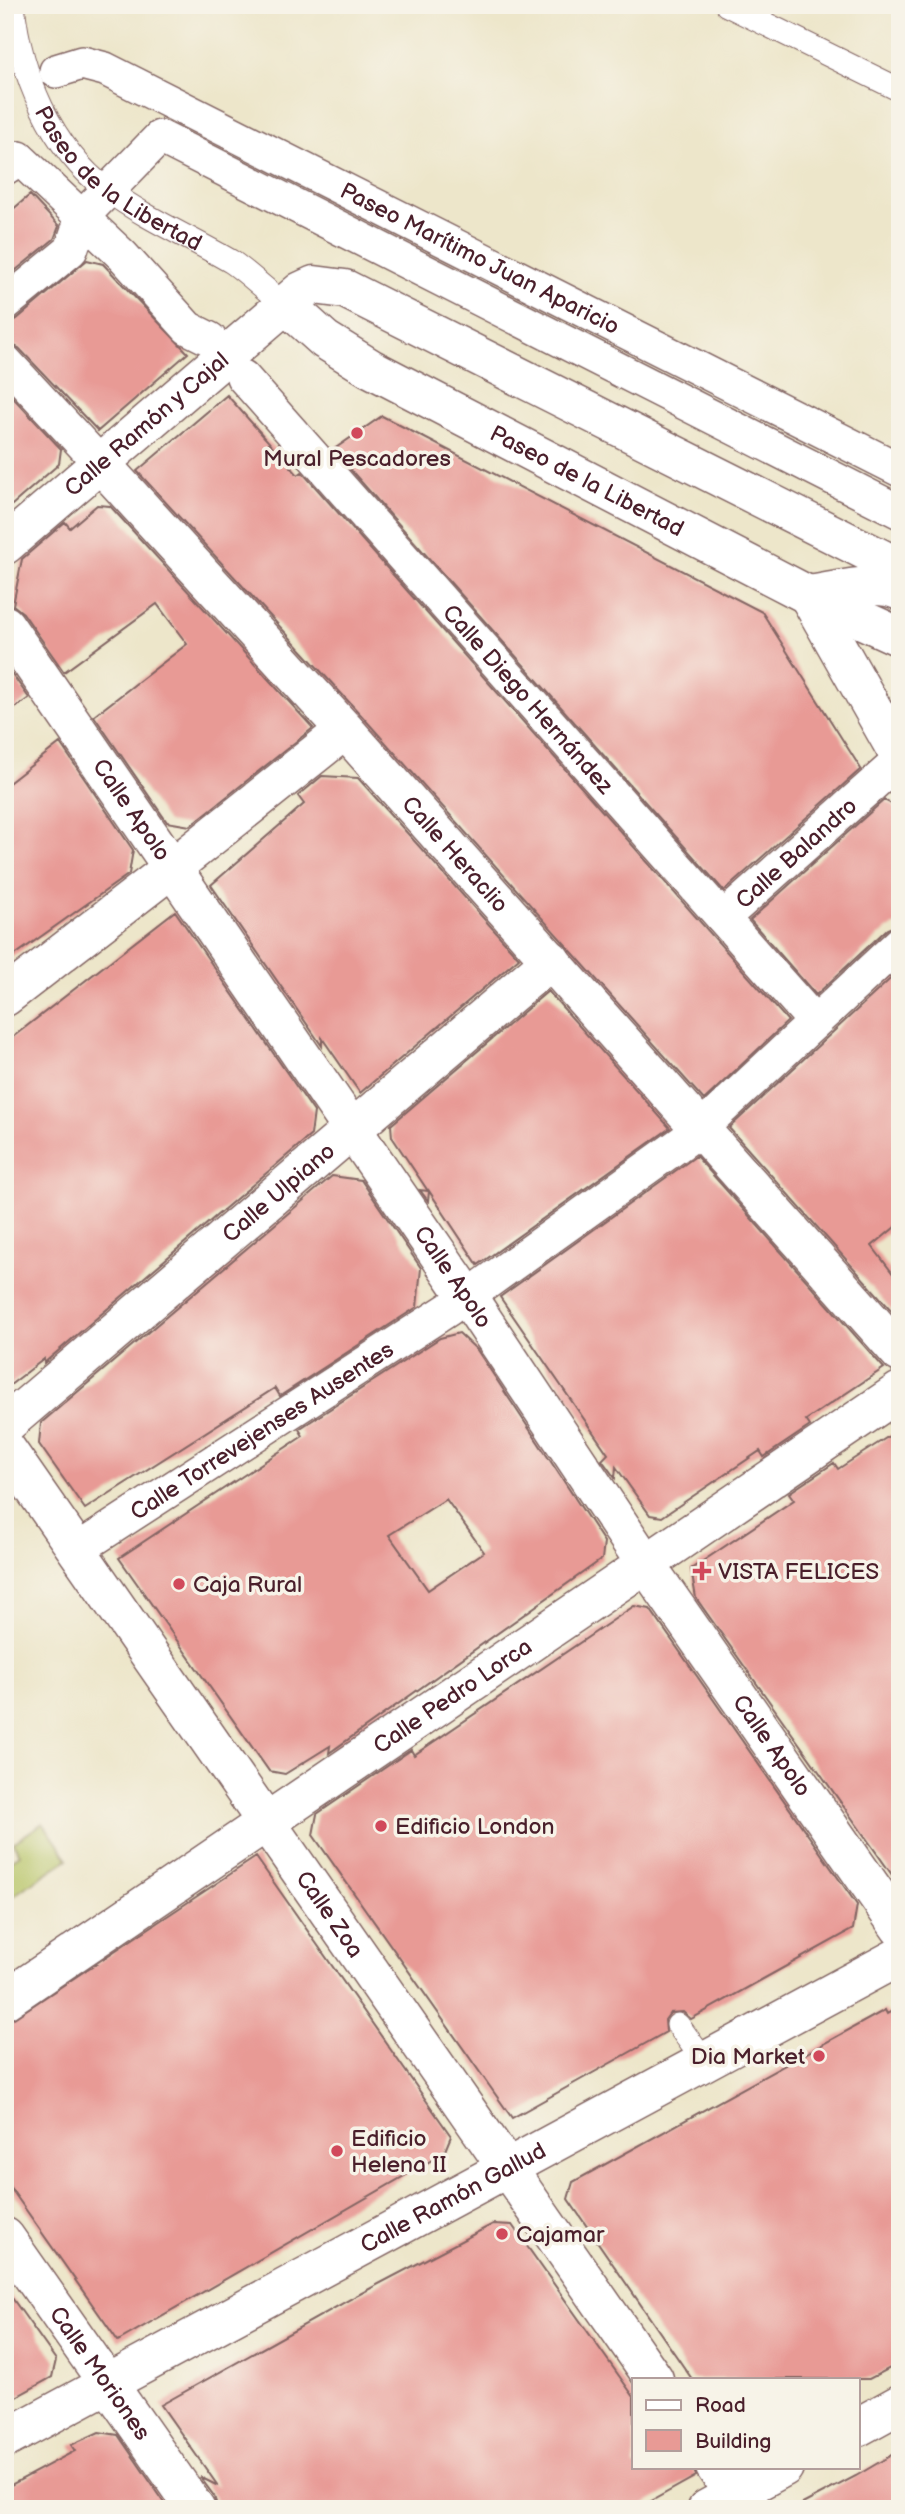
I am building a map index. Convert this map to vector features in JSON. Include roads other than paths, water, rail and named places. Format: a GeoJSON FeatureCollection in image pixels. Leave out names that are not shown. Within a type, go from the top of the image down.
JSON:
{"type":"FeatureCollection","features":[{"type":"Feature","properties":{"kind":"street","name":"Paseo Marítimo Juan Aparicio"},"geometry":{"type":"LineString","coordinates":[[56,71],[82,64],[105,69],[900,470]]}},
{"type":"Feature","properties":{"kind":"street"},"geometry":{"type":"LineString","coordinates":[[5,304],[71,250],[82,217],[160,137],[900,512]]}},
{"type":"Feature","properties":{"kind":"street"},"geometry":{"type":"LineString","coordinates":[[5,168],[19,158],[123,256],[188,328],[210,339]]}},
{"type":"Feature","properties":{"kind":"street"},"geometry":{"type":"LineString","coordinates":[[286,305],[314,285],[345,289],[900,568]]}},
{"type":"Feature","properties":{"kind":"street","name":"Calle Ramón y Cajal"},"geometry":{"type":"LineString","coordinates":[[5,545],[286,305]]}},
{"type":"Feature","properties":{"kind":"street","name":"Paseo de la Libertad"},"geometry":{"type":"LineString","coordinates":[[286,305],[325,340],[370,368],[808,595],[900,637]]}},
{"type":"Feature","properties":{"kind":"street","name":"Calle Heraclio"},"geometry":{"type":"LineString","coordinates":[[5,361],[345,730],[900,1353]]}},
{"type":"Feature","properties":{"kind":"street","name":"Calle Diego Hernández"},"geometry":{"type":"LineString","coordinates":[[243,377],[814,1021]]}},
{"type":"Feature","properties":{"kind":"street"},"geometry":{"type":"LineString","coordinates":[[900,591],[892,587],[861,588],[808,595],[900,758]]}},
{"type":"Feature","properties":{"kind":"street","name":"Calle Apolo"},"geometry":{"type":"LineString","coordinates":[[5,625],[352,1129],[645,1563],[900,1928]]}},
{"type":"Feature","properties":{"kind":"street"},"geometry":{"type":"LineString","coordinates":[[5,997],[345,730]]}},
{"type":"Feature","properties":{"kind":"street","name":"Calle Balandro"},"geometry":{"type":"LineString","coordinates":[[723,918],[900,758]]}},
{"type":"Feature","properties":{"kind":"street"},"geometry":{"type":"LineString","coordinates":[[485,1284],[699,1128],[900,943]]}},
{"type":"Feature","properties":{"kind":"street","name":"Calle Ulpiano"},"geometry":{"type":"LineString","coordinates":[[5,1424],[551,960]]}},
{"type":"Feature","properties":{"kind":"street","name":"Calle Torrevejenses Ausentes"},"geometry":{"type":"LineString","coordinates":[[77,1550],[449,1309]]}},
{"type":"Feature","properties":{"kind":"street","name":"Calle Pedro Lorca"},"geometry":{"type":"LineString","coordinates":[[5,2000],[900,1391]]}},
{"type":"Feature","properties":{"kind":"street","name":"Calle Zoa"},"geometry":{"type":"LineString","coordinates":[[5,1447],[653,2378]]}},
{"type":"Feature","properties":{"kind":"street","name":"Calle Ramón Gallud"},"geometry":{"type":"LineString","coordinates":[[5,2439],[900,1956]]}},
{"type":"Feature","properties":{"kind":"street","name":"Calle Moriones"},"geometry":{"type":"LineString","coordinates":[[5,2237],[196,2509]]}},
{"type":"Feature","properties":{"kind":"street"},"geometry":{"type":"LineString","coordinates":[[860,2426],[900,2404]]}},
{"type":"Feature","properties":{"kind":"street"},"geometry":{"type":"LineString","coordinates":[[725,2495],[782,2468]]}},
{"type":"Feature","properties":{"kind":"lane","name":"Paseo de la Libertad"},"geometry":{"type":"LineString","coordinates":[[13,5],[22,53],[50,124],[80,166],[108,191],[246,272],[286,305]]}},
{"type":"Feature","properties":{"kind":"lane"},"geometry":{"type":"LineString","coordinates":[[727,5],[900,90]]}},
{"type":"Feature","properties":{"kind":"lane"},"geometry":{"type":"LineString","coordinates":[[678,2025],[704,2061]]}},
{"type":"Feature","properties":{"kind":"place","name":"Mural Pescadores"},"geometry":{"type":"Point","coordinates":[357,433]}},
{"type":"Feature","properties":{"kind":"place","name":"VISTA FELICES"},"geometry":{"type":"Point","coordinates":[702,1571]}},
{"type":"Feature","properties":{"kind":"place","name":"Caja Rural"},"geometry":{"type":"Point","coordinates":[179,1584]}},
{"type":"Feature","properties":{"kind":"place","name":"Edificio London"},"geometry":{"type":"Point","coordinates":[381,1826]}},
{"type":"Feature","properties":{"kind":"place","name":"Dia Market"},"geometry":{"type":"Point","coordinates":[819,2056]}},
{"type":"Feature","properties":{"kind":"place","name":"Edificio Helena II"},"geometry":{"type":"Point","coordinates":[337,2151]}},
{"type":"Feature","properties":{"kind":"place","name":"Cajamar"},"geometry":{"type":"Point","coordinates":[502,2234]}}]}
